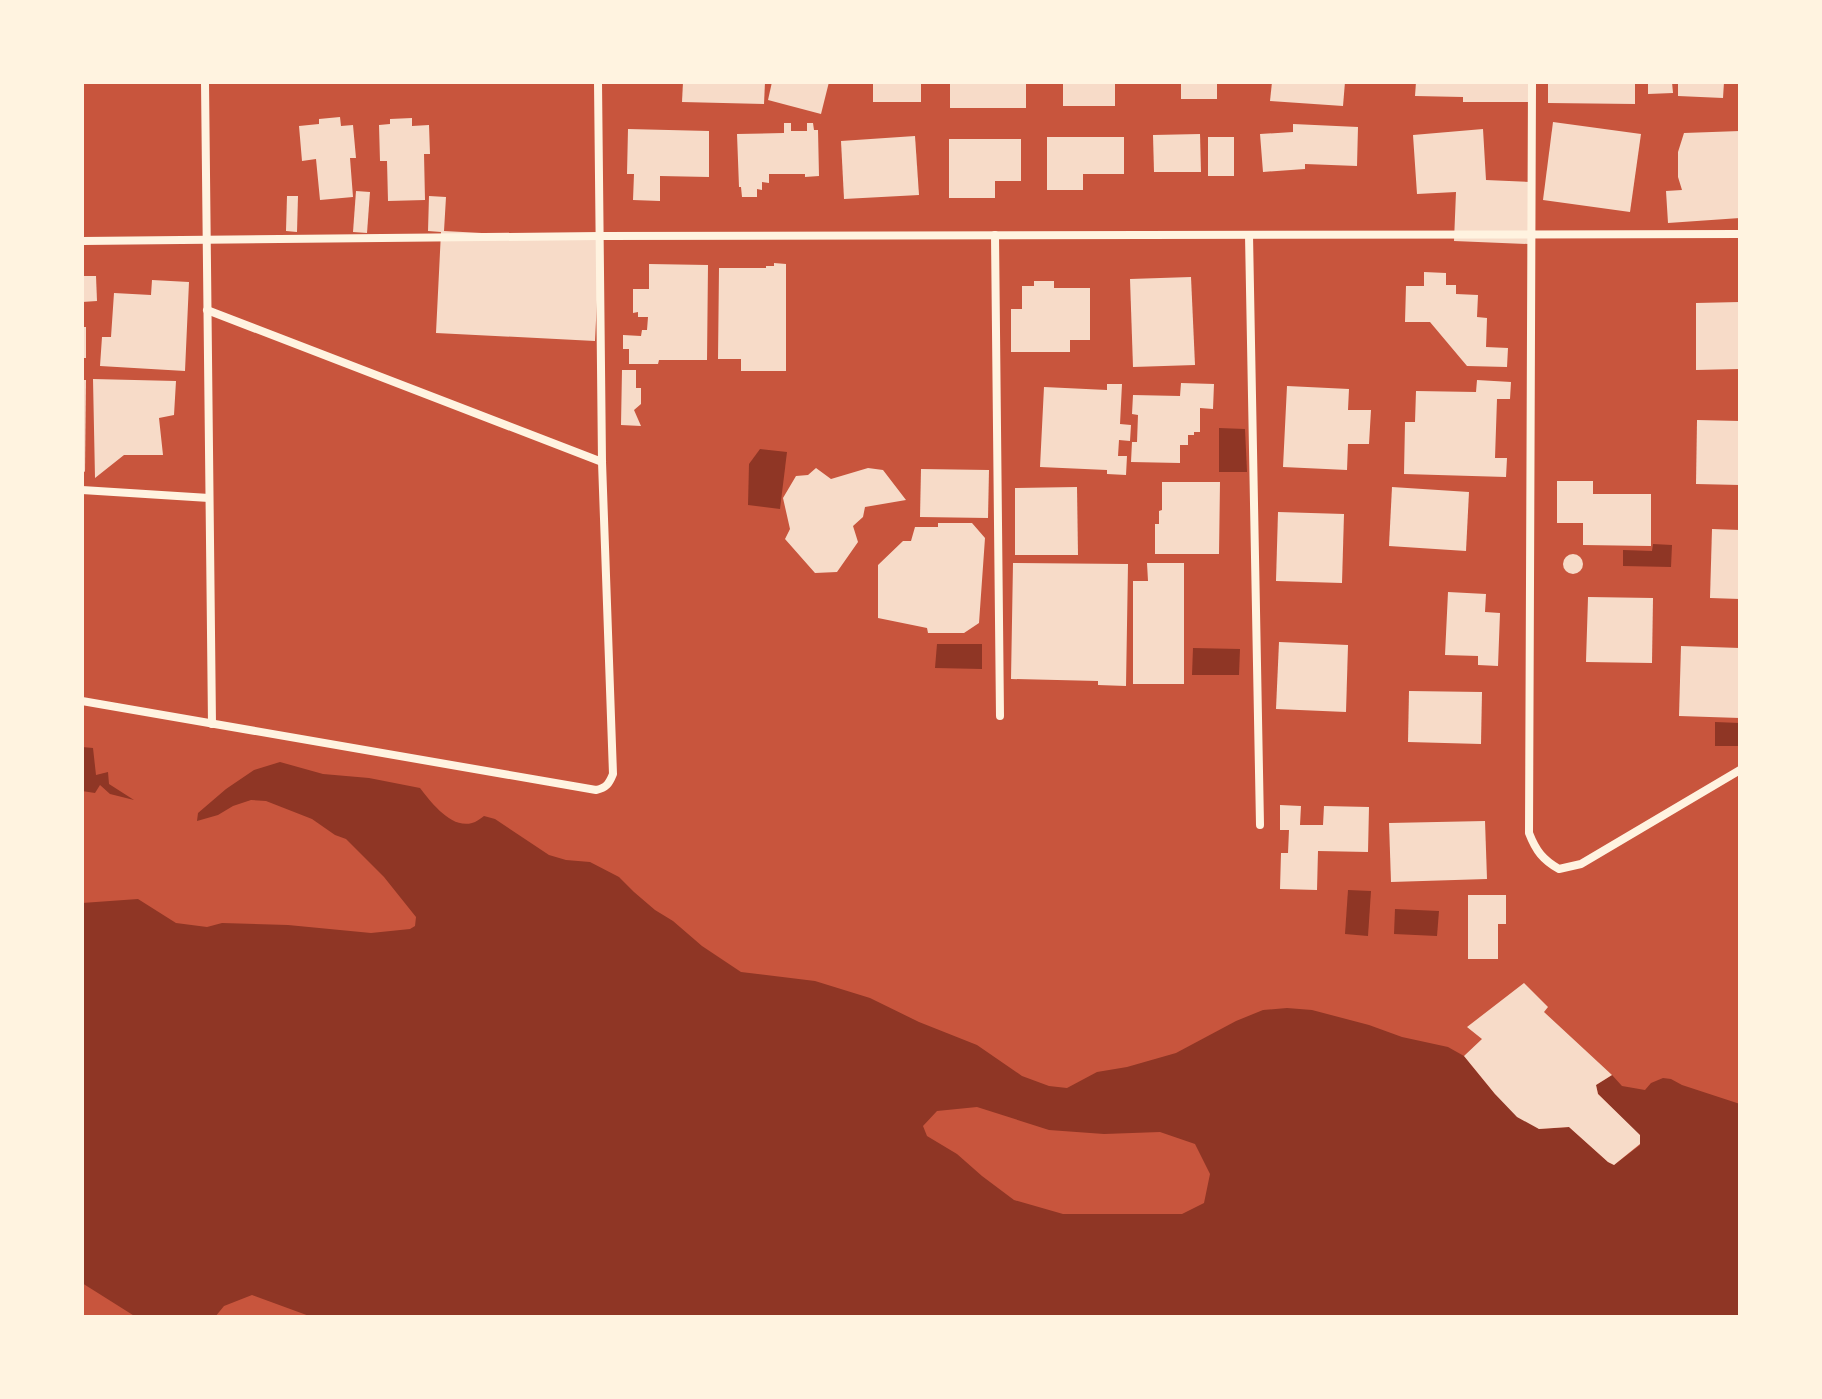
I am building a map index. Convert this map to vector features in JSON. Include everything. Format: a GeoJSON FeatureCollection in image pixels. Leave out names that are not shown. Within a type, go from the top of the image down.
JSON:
{"type":"FeatureCollection","features":[{"type":"Feature","properties":{"kind":"street"},"geometry":{"type":"LineString","coordinates":[[205,82],[212,724]]}},
{"type":"Feature","properties":{"kind":"street"},"geometry":{"type":"LineString","coordinates":[[82,701],[596,790],[610,782],[613,774],[602,462],[598,82]]}},
{"type":"Feature","properties":{"kind":"street"},"geometry":{"type":"LineString","coordinates":[[1532,82],[1529,833],[1545,862],[1559,869],[1581,864],[1740,770]]}},
{"type":"Feature","properties":{"kind":"street"},"geometry":{"type":"LineString","coordinates":[[82,241],[600,236],[1740,234]]}},
{"type":"Feature","properties":{"kind":"street"},"geometry":{"type":"LineString","coordinates":[[995,235],[1000,716]]}},
{"type":"Feature","properties":{"kind":"street"},"geometry":{"type":"LineString","coordinates":[[1249,235],[1260,825]]}},
{"type":"Feature","properties":{"kind":"street"},"geometry":{"type":"LineString","coordinates":[[207,310],[602,462]]}},
{"type":"Feature","properties":{"kind":"street"},"geometry":{"type":"LineString","coordinates":[[82,490],[209,498]]}},
{"type":"Feature","properties":{"kind":"shaded area"},"geometry":{"type":"Polygon","coordinates":[[[1219,428],[1245,429],[1247,472],[1219,472],[1219,428]]]}},
{"type":"Feature","properties":{"kind":"shaded area"},"geometry":{"type":"Polygon","coordinates":[[[760,449],[787,452],[780,509],[748,505],[749,464],[760,449]]]}},
{"type":"Feature","properties":{"kind":"shaded area"},"geometry":{"type":"Polygon","coordinates":[[[1653,544],[1672,545],[1671,567],[1623,566],[1623,550],[1652,551],[1653,544]]]}},
{"type":"Feature","properties":{"kind":"shaded area"},"geometry":{"type":"Polygon","coordinates":[[[937,644],[982,644],[982,669],[935,668],[937,644]]]}},
{"type":"Feature","properties":{"kind":"shaded area"},"geometry":{"type":"Polygon","coordinates":[[[1193,648],[1240,649],[1239,675],[1192,675],[1193,648]]]}},
{"type":"Feature","properties":{"kind":"shaded area"},"geometry":{"type":"Polygon","coordinates":[[[1715,722],[1740,723],[1740,746],[1715,746],[1715,722]]]}},
{"type":"Feature","properties":{"kind":"shaded area"},"geometry":{"type":"Polygon","coordinates":[[[82,747],[93,748],[96,775],[108,772],[109,784],[134,800],[110,794],[100,785],[95,793],[82,791],[82,747]]]}},
{"type":"Feature","properties":{"kind":"shaded area"},"geometry":{"type":"Polygon","coordinates":[[[280,762],[323,774],[369,778],[420,788],[442,813],[457,822],[472,823],[484,816],[495,819],[549,855],[590,862],[619,877],[655,910],[741,972],[815,981],[870,998],[977,1045],[1022,1076],[1049,1086],[1067,1088],[1097,1072],[1176,1053],[1263,1010],[1287,1008],[1312,1010],[1402,1037],[1448,1047],[1464,1056],[1495,1094],[1539,1129],[1569,1127],[1614,1165],[1640,1145],[1640,1136],[1598,1094],[1596,1085],[1612,1075],[1622,1086],[1645,1090],[1651,1083],[1663,1078],[1671,1079],[1740,1104],[1740,1317],[312,1317],[252,1295],[224,1306],[215,1317],[136,1317],[82,1283],[82,903],[138,899],[176,923],[207,927],[222,923],[288,925],[371,933],[415,926],[416,917],[384,877],[346,839],[312,819],[266,801],[251,800],[197,821],[198,813],[254,770],[280,762]],[[977,1107],[937,1111],[923,1126],[927,1136],[957,1154],[1014,1200],[1063,1214],[1182,1214],[1204,1203],[1210,1174],[1195,1144],[1160,1132],[1104,1134],[1049,1130],[977,1107]]]}},
{"type":"Feature","properties":{"kind":"shaded area"},"geometry":{"type":"Polygon","coordinates":[[[1348,890],[1371,891],[1368,936],[1345,934],[1348,890]]]}},
{"type":"Feature","properties":{"kind":"shaded area"},"geometry":{"type":"Polygon","coordinates":[[[1395,909],[1439,911],[1437,936],[1394,934],[1395,909]]]}},
{"type":"Feature","properties":{"kind":"building"},"geometry":{"type":"Polygon","coordinates":[[[683,82],[765,82],[764,104],[682,102],[683,82]]]}},
{"type":"Feature","properties":{"kind":"building"},"geometry":{"type":"Polygon","coordinates":[[[772,82],[829,82],[821,114],[768,100],[772,82]]]}},
{"type":"Feature","properties":{"kind":"building"},"geometry":{"type":"Polygon","coordinates":[[[873,82],[921,82],[921,102],[873,102],[873,82]]]}},
{"type":"Feature","properties":{"kind":"building"},"geometry":{"type":"Polygon","coordinates":[[[950,82],[1026,82],[1026,108],[950,108],[950,82]]]}},
{"type":"Feature","properties":{"kind":"building"},"geometry":{"type":"Polygon","coordinates":[[[1063,82],[1115,82],[1115,106],[1063,106],[1063,82]]]}},
{"type":"Feature","properties":{"kind":"building"},"geometry":{"type":"Polygon","coordinates":[[[1181,82],[1217,82],[1217,99],[1181,99],[1181,82]]]}},
{"type":"Feature","properties":{"kind":"building"},"geometry":{"type":"Polygon","coordinates":[[[1272,82],[1345,82],[1343,106],[1270,101],[1272,82]]]}},
{"type":"Feature","properties":{"kind":"building"},"geometry":{"type":"Polygon","coordinates":[[[1416,82],[1531,82],[1531,102],[1463,102],[1463,97],[1415,96],[1416,82]]]}},
{"type":"Feature","properties":{"kind":"building"},"geometry":{"type":"Polygon","coordinates":[[[1548,82],[1635,82],[1635,104],[1548,103],[1548,82]]]}},
{"type":"Feature","properties":{"kind":"building"},"geometry":{"type":"Polygon","coordinates":[[[1648,82],[1672,82],[1673,93],[1648,94],[1648,82]]]}},
{"type":"Feature","properties":{"kind":"building"},"geometry":{"type":"Polygon","coordinates":[[[1678,82],[1724,82],[1723,98],[1678,96],[1678,82]]]}},
{"type":"Feature","properties":{"kind":"building"},"geometry":{"type":"Polygon","coordinates":[[[340,117],[341,126],[353,125],[356,158],[350,158],[353,197],[320,200],[316,159],[302,161],[299,126],[319,124],[319,119],[340,117]]]}},
{"type":"Feature","properties":{"kind":"building"},"geometry":{"type":"Polygon","coordinates":[[[412,118],[412,126],[429,125],[430,154],[424,154],[425,200],[388,201],[387,161],[380,161],[379,125],[390,124],[390,119],[412,118]]]}},
{"type":"Feature","properties":{"kind":"building"},"geometry":{"type":"Polygon","coordinates":[[[1553,122],[1641,134],[1630,212],[1543,200],[1553,122]]]}},
{"type":"Feature","properties":{"kind":"building"},"geometry":{"type":"Polygon","coordinates":[[[784,123],[791,123],[791,131],[807,131],[807,123],[813,123],[814,130],[818,130],[819,176],[769,174],[769,183],[762,182],[762,190],[757,189],[757,197],[742,197],[737,134],[784,133],[784,123]]]}},
{"type":"Feature","properties":{"kind":"building"},"geometry":{"type":"Polygon","coordinates":[[[1293,124],[1358,127],[1357,166],[1305,164],[1305,169],[1263,172],[1260,134],[1293,132],[1293,124]]]}},
{"type":"Feature","properties":{"kind":"building"},"geometry":{"type":"Polygon","coordinates":[[[628,129],[709,131],[709,177],[660,176],[660,201],[633,200],[634,174],[627,174],[628,129]]]}},
{"type":"Feature","properties":{"kind":"building"},"geometry":{"type":"Polygon","coordinates":[[[1483,129],[1486,180],[1531,182],[1529,244],[1454,241],[1456,192],[1417,194],[1413,135],[1483,129]]]}},
{"type":"Feature","properties":{"kind":"building"},"geometry":{"type":"Polygon","coordinates":[[[1740,131],[1740,218],[1668,223],[1666,191],[1682,190],[1678,177],[1678,152],[1684,133],[1740,131]]]}},
{"type":"Feature","properties":{"kind":"building"},"geometry":{"type":"Polygon","coordinates":[[[1200,134],[1201,172],[1154,172],[1153,135],[1200,134]]]}},
{"type":"Feature","properties":{"kind":"building"},"geometry":{"type":"Polygon","coordinates":[[[915,136],[919,195],[844,199],[841,141],[915,136]]]}},
{"type":"Feature","properties":{"kind":"building"},"geometry":{"type":"Polygon","coordinates":[[[1047,137],[1124,137],[1124,174],[1083,174],[1083,190],[1047,190],[1047,137]]]}},
{"type":"Feature","properties":{"kind":"building"},"geometry":{"type":"Polygon","coordinates":[[[1208,137],[1234,137],[1234,176],[1208,176],[1208,137]]]}},
{"type":"Feature","properties":{"kind":"building"},"geometry":{"type":"Polygon","coordinates":[[[949,139],[1021,139],[1021,181],[995,181],[995,198],[949,198],[949,139]]]}},
{"type":"Feature","properties":{"kind":"building"},"geometry":{"type":"Polygon","coordinates":[[[356,191],[370,192],[367,233],[353,232],[356,191]]]}},
{"type":"Feature","properties":{"kind":"building"},"geometry":{"type":"Polygon","coordinates":[[[287,196],[298,196],[297,232],[286,231],[287,196]]]}},
{"type":"Feature","properties":{"kind":"building"},"geometry":{"type":"Polygon","coordinates":[[[429,196],[446,197],[444,231],[600,239],[595,341],[436,333],[441,232],[428,231],[429,196]]]}},
{"type":"Feature","properties":{"kind":"building"},"geometry":{"type":"Polygon","coordinates":[[[774,263],[786,264],[786,371],[741,371],[741,359],[718,359],[719,268],[766,268],[774,266],[774,263]]]}},
{"type":"Feature","properties":{"kind":"building"},"geometry":{"type":"Polygon","coordinates":[[[649,264],[708,265],[707,360],[659,360],[658,364],[629,364],[629,349],[623,349],[623,335],[641,336],[642,330],[647,330],[648,317],[638,317],[638,312],[633,313],[633,289],[649,289],[649,264]]]}},
{"type":"Feature","properties":{"kind":"building"},"geometry":{"type":"Polygon","coordinates":[[[1424,272],[1446,273],[1446,285],[1456,285],[1456,294],[1478,295],[1477,317],[1487,318],[1486,347],[1508,348],[1507,367],[1467,366],[1430,322],[1405,322],[1406,286],[1424,286],[1424,272]]]}},
{"type":"Feature","properties":{"kind":"building"},"geometry":{"type":"Polygon","coordinates":[[[82,276],[96,276],[97,301],[82,302],[82,276]]]}},
{"type":"Feature","properties":{"kind":"building"},"geometry":{"type":"Polygon","coordinates":[[[1191,277],[1195,365],[1133,367],[1130,279],[1191,277]]]}},
{"type":"Feature","properties":{"kind":"building"},"geometry":{"type":"Polygon","coordinates":[[[152,280],[189,282],[185,371],[100,366],[102,337],[111,337],[114,293],[151,295],[152,280]]]}},
{"type":"Feature","properties":{"kind":"building"},"geometry":{"type":"Polygon","coordinates":[[[1034,281],[1054,281],[1054,288],[1090,288],[1090,340],[1070,340],[1070,352],[1011,352],[1011,309],[1022,309],[1022,286],[1034,286],[1034,281]]]}},
{"type":"Feature","properties":{"kind":"building"},"geometry":{"type":"Polygon","coordinates":[[[1740,302],[1740,369],[1696,370],[1696,303],[1740,302]]]}},
{"type":"Feature","properties":{"kind":"building"},"geometry":{"type":"Polygon","coordinates":[[[82,327],[86,327],[86,358],[82,358],[82,327]]]}},
{"type":"Feature","properties":{"kind":"building"},"geometry":{"type":"Polygon","coordinates":[[[622,370],[636,370],[636,388],[641,388],[641,404],[634,410],[641,426],[621,425],[622,370]]]}},
{"type":"Feature","properties":{"kind":"building"},"geometry":{"type":"Polygon","coordinates":[[[93,379],[176,381],[174,415],[159,418],[163,455],[124,455],[95,478],[93,379]]]}},
{"type":"Feature","properties":{"kind":"building"},"geometry":{"type":"Polygon","coordinates":[[[82,380],[86,380],[85,472],[82,470],[82,380]]]}},
{"type":"Feature","properties":{"kind":"building"},"geometry":{"type":"Polygon","coordinates":[[[1477,380],[1511,382],[1510,399],[1497,399],[1495,458],[1507,458],[1506,477],[1404,474],[1405,422],[1415,422],[1416,391],[1476,392],[1477,380]]]}},
{"type":"Feature","properties":{"kind":"building"},"geometry":{"type":"Polygon","coordinates":[[[1181,383],[1214,384],[1213,409],[1200,408],[1200,432],[1188,435],[1188,445],[1180,445],[1180,463],[1131,462],[1132,442],[1137,442],[1138,415],[1132,414],[1133,395],[1180,396],[1181,383]]]}},
{"type":"Feature","properties":{"kind":"building"},"geometry":{"type":"Polygon","coordinates":[[[1107,384],[1122,384],[1120,424],[1131,425],[1130,441],[1119,440],[1118,456],[1127,456],[1126,475],[1107,474],[1107,470],[1040,467],[1044,387],[1107,390],[1107,384]]]}},
{"type":"Feature","properties":{"kind":"building"},"geometry":{"type":"Polygon","coordinates":[[[1287,386],[1349,389],[1348,410],[1371,410],[1369,444],[1348,444],[1347,470],[1283,467],[1287,386]]]}},
{"type":"Feature","properties":{"kind":"building"},"geometry":{"type":"Polygon","coordinates":[[[1697,420],[1740,421],[1740,485],[1696,484],[1697,420]]]}},
{"type":"Feature","properties":{"kind":"building"},"geometry":{"type":"Polygon","coordinates":[[[816,468],[831,479],[868,468],[883,470],[906,500],[865,507],[863,517],[853,526],[858,542],[837,572],[815,573],[785,539],[790,529],[783,498],[796,476],[808,475],[816,468]]]}},
{"type":"Feature","properties":{"kind":"building"},"geometry":{"type":"Polygon","coordinates":[[[921,469],[989,470],[988,518],[920,517],[921,469]]]}},
{"type":"Feature","properties":{"kind":"building"},"geometry":{"type":"Polygon","coordinates":[[[1557,481],[1593,481],[1593,494],[1651,494],[1651,546],[1583,545],[1583,523],[1557,523],[1557,481]]]}},
{"type":"Feature","properties":{"kind":"building"},"geometry":{"type":"Polygon","coordinates":[[[1162,482],[1220,482],[1219,554],[1155,554],[1155,524],[1159,524],[1159,511],[1162,510],[1162,482]]]}},
{"type":"Feature","properties":{"kind":"building"},"geometry":{"type":"Polygon","coordinates":[[[1077,487],[1078,555],[1015,555],[1015,488],[1077,487]]]}},
{"type":"Feature","properties":{"kind":"building"},"geometry":{"type":"Polygon","coordinates":[[[1392,487],[1469,492],[1466,551],[1389,546],[1392,487]]]}},
{"type":"Feature","properties":{"kind":"building"},"geometry":{"type":"Polygon","coordinates":[[[1278,512],[1344,514],[1342,583],[1276,581],[1278,512]]]}},
{"type":"Feature","properties":{"kind":"building"},"geometry":{"type":"Polygon","coordinates":[[[938,523],[972,523],[985,538],[979,623],[964,633],[928,633],[927,628],[878,618],[878,565],[903,541],[911,541],[915,527],[938,527],[938,523]]]}},
{"type":"Feature","properties":{"kind":"building"},"geometry":{"type":"Polygon","coordinates":[[[1712,529],[1740,530],[1740,599],[1710,598],[1712,529]]]}},
{"type":"Feature","properties":{"kind":"building"},"geometry":{"type":"Polygon","coordinates":[[[1573,554],[1580,557],[1583,564],[1580,571],[1573,574],[1566,571],[1563,564],[1566,557],[1573,554]]]}},
{"type":"Feature","properties":{"kind":"building"},"geometry":{"type":"Polygon","coordinates":[[[1013,563],[1128,564],[1126,686],[1098,685],[1098,681],[1011,679],[1013,563]]]}},
{"type":"Feature","properties":{"kind":"building"},"geometry":{"type":"Polygon","coordinates":[[[1147,563],[1184,563],[1184,684],[1133,684],[1133,581],[1148,581],[1147,563]]]}},
{"type":"Feature","properties":{"kind":"building"},"geometry":{"type":"Polygon","coordinates":[[[1448,592],[1486,594],[1485,612],[1500,613],[1498,666],[1478,665],[1478,656],[1445,655],[1448,592]]]}},
{"type":"Feature","properties":{"kind":"building"},"geometry":{"type":"Polygon","coordinates":[[[1588,597],[1653,598],[1652,663],[1586,662],[1588,597]]]}},
{"type":"Feature","properties":{"kind":"building"},"geometry":{"type":"Polygon","coordinates":[[[1279,642],[1348,645],[1346,712],[1276,709],[1279,642]]]}},
{"type":"Feature","properties":{"kind":"building"},"geometry":{"type":"Polygon","coordinates":[[[1681,646],[1740,648],[1740,718],[1679,716],[1681,646]]]}},
{"type":"Feature","properties":{"kind":"building"},"geometry":{"type":"Polygon","coordinates":[[[1409,691],[1482,692],[1481,744],[1408,742],[1409,691]]]}},
{"type":"Feature","properties":{"kind":"building"},"geometry":{"type":"Polygon","coordinates":[[[1280,805],[1301,806],[1300,825],[1323,825],[1324,806],[1369,807],[1368,852],[1318,851],[1317,890],[1280,889],[1281,853],[1288,853],[1289,830],[1280,830],[1280,805]]]}},
{"type":"Feature","properties":{"kind":"building"},"geometry":{"type":"Polygon","coordinates":[[[1485,821],[1487,879],[1391,882],[1389,823],[1485,821]]]}},
{"type":"Feature","properties":{"kind":"building"},"geometry":{"type":"Polygon","coordinates":[[[1468,895],[1506,895],[1506,924],[1498,924],[1498,959],[1468,959],[1468,895]]]}},
{"type":"Feature","properties":{"kind":"building"},"geometry":{"type":"Polygon","coordinates":[[[1524,983],[1548,1007],[1544,1012],[1612,1075],[1596,1085],[1598,1094],[1640,1135],[1640,1144],[1614,1165],[1569,1127],[1539,1129],[1517,1117],[1464,1056],[1482,1039],[1467,1027],[1524,983]]]}}]}
